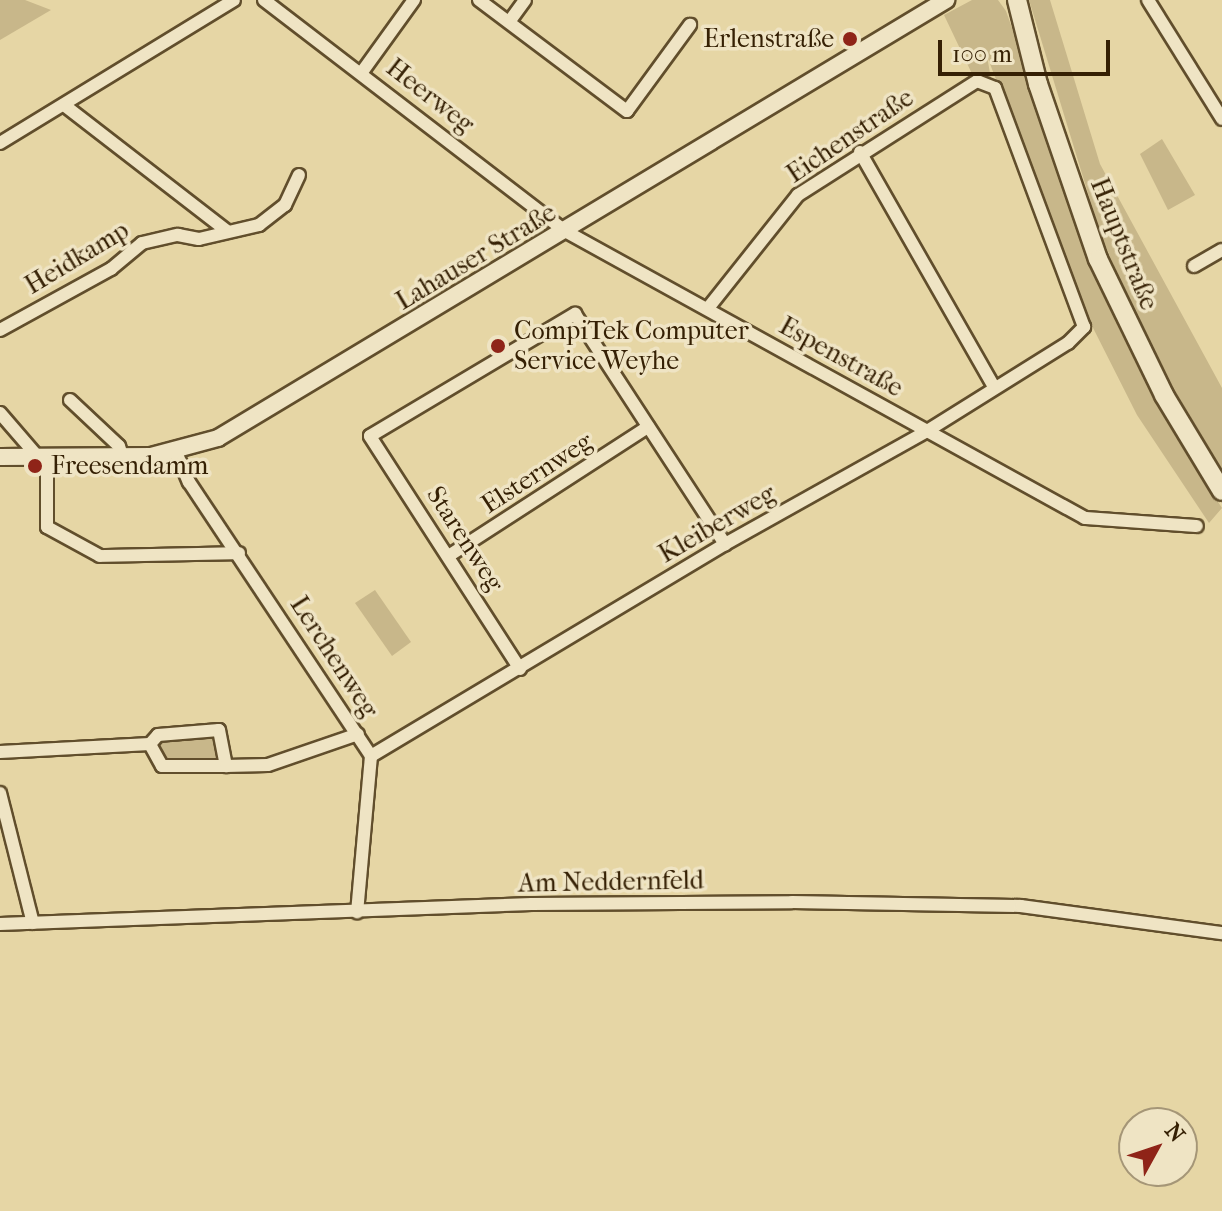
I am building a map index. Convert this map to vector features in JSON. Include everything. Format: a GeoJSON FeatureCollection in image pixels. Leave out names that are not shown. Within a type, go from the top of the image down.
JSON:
{"type":"FeatureCollection","features":[{"type":"Feature","properties":{"kind":"main road","name":"Hauptstraße"},"geometry":{"type":"LineString","coordinates":[[1017,0],[1038,84],[1098,259],[1164,395],[1222,491]]}},
{"type":"Feature","properties":{"kind":"street"},"geometry":{"type":"LineString","coordinates":[[0,143],[234,0]]}},
{"type":"Feature","properties":{"kind":"street","name":"Heerweg"},"geometry":{"type":"LineString","coordinates":[[264,0],[362,72],[565,231]]}},
{"type":"Feature","properties":{"kind":"street"},"geometry":{"type":"LineString","coordinates":[[362,72],[414,0]]}},
{"type":"Feature","properties":{"kind":"street"},"geometry":{"type":"LineString","coordinates":[[479,0],[627,111],[690,25]]}},
{"type":"Feature","properties":{"kind":"street"},"geometry":{"type":"LineString","coordinates":[[509,22],[525,0]]}},
{"type":"Feature","properties":{"kind":"street","name":"Lahauser Straße"},"geometry":{"type":"LineString","coordinates":[[0,457],[123,458],[176,452],[218,438],[307,388],[946,0]]}},
{"type":"Feature","properties":{"kind":"street"},"geometry":{"type":"LineString","coordinates":[[1148,0],[1222,119]]}},
{"type":"Feature","properties":{"kind":"street","name":"Eichenstraße"},"geometry":{"type":"LineString","coordinates":[[708,308],[798,195],[967,84],[995,88],[1084,327]]}},
{"type":"Feature","properties":{"kind":"street"},"geometry":{"type":"LineString","coordinates":[[64,105],[227,231]]}},
{"type":"Feature","properties":{"kind":"street"},"geometry":{"type":"LineString","coordinates":[[860,152],[994,387]]}},
{"type":"Feature","properties":{"kind":"street","name":"Heidkamp"},"geometry":{"type":"LineString","coordinates":[[0,330],[111,269],[142,243],[259,225],[285,205],[299,175]]}},
{"type":"Feature","properties":{"kind":"street","name":"Espenstraße"},"geometry":{"type":"LineString","coordinates":[[565,231],[1085,518],[1197,526]]}},
{"type":"Feature","properties":{"kind":"street"},"geometry":{"type":"LineString","coordinates":[[1194,266],[1222,250]]}},
{"type":"Feature","properties":{"kind":"street","name":"Starenweg"},"geometry":{"type":"LineString","coordinates":[[520,669],[450,555],[370,436],[575,314],[648,427]]}},
{"type":"Feature","properties":{"kind":"street","name":"Kleiberweg"},"geometry":{"type":"LineString","coordinates":[[371,756],[725,544],[927,431],[1068,343],[1084,327]]}},
{"type":"Feature","properties":{"kind":"street"},"geometry":{"type":"LineString","coordinates":[[70,400],[119,446],[123,458]]}},
{"type":"Feature","properties":{"kind":"street"},"geometry":{"type":"LineString","coordinates":[[0,413],[42,458],[47,527],[100,556],[239,553]]}},
{"type":"Feature","properties":{"kind":"street"},"geometry":{"type":"LineString","coordinates":[[648,427],[725,544]]}},
{"type":"Feature","properties":{"kind":"street","name":"Elsternweg"},"geometry":{"type":"LineString","coordinates":[[450,555],[648,427]]}},
{"type":"Feature","properties":{"kind":"street","name":"Lerchenweg"},"geometry":{"type":"LineString","coordinates":[[176,452],[189,482],[371,756],[357,912]]}},
{"type":"Feature","properties":{"kind":"street"},"geometry":{"type":"LineString","coordinates":[[0,752],[150,744],[158,735],[219,730],[226,766]]}},
{"type":"Feature","properties":{"kind":"street"},"geometry":{"type":"LineString","coordinates":[[150,744],[162,766],[268,765],[358,734]]}},
{"type":"Feature","properties":{"kind":"street"},"geometry":{"type":"LineString","coordinates":[[0,793],[33,923]]}},
{"type":"Feature","properties":{"kind":"street","name":"Am Neddernfeld"},"geometry":{"type":"LineString","coordinates":[[0,924],[532,904],[995,904],[1222,933]]}},
{"type":"Feature","properties":{"kind":"shaded area"},"geometry":{"type":"Polygon","coordinates":[[[0,0],[25,0],[51,10],[0,40],[0,0]]]}},
{"type":"Feature","properties":{"kind":"shaded area"},"geometry":{"type":"Polygon","coordinates":[[[972,0],[998,0],[1006,11],[1119,329],[1163,415],[1222,508],[1209,523],[1137,415],[1085,312],[987,56],[991,79],[974,78],[944,15],[972,0]]]}},
{"type":"Feature","properties":{"kind":"shaded area"},"geometry":{"type":"Polygon","coordinates":[[[1029,0],[1050,0],[1100,164],[1222,388],[1222,470],[1153,354],[1101,236],[1029,0]]]}},
{"type":"Feature","properties":{"kind":"shaded area"},"geometry":{"type":"Polygon","coordinates":[[[1162,139],[1195,195],[1168,210],[1140,154],[1162,139]]]}},
{"type":"Feature","properties":{"kind":"shaded area"},"geometry":{"type":"Polygon","coordinates":[[[375,590],[411,642],[392,656],[355,603],[375,590]]]}},
{"type":"Feature","properties":{"kind":"shaded area"},"geometry":{"type":"Polygon","coordinates":[[[216,732],[223,764],[162,764],[152,745],[159,736],[216,732]]]}},
{"type":"Feature","properties":{"kind":"place","name":"Erlenstraße"},"geometry":{"type":"Point","coordinates":[850,39]}},
{"type":"Feature","properties":{"kind":"place","name":"CompiTek Computer Service Weyhe"},"geometry":{"type":"Point","coordinates":[498,346]}},
{"type":"Feature","properties":{"kind":"place","name":"Freesendamm"},"geometry":{"type":"Point","coordinates":[35,466]}}]}
